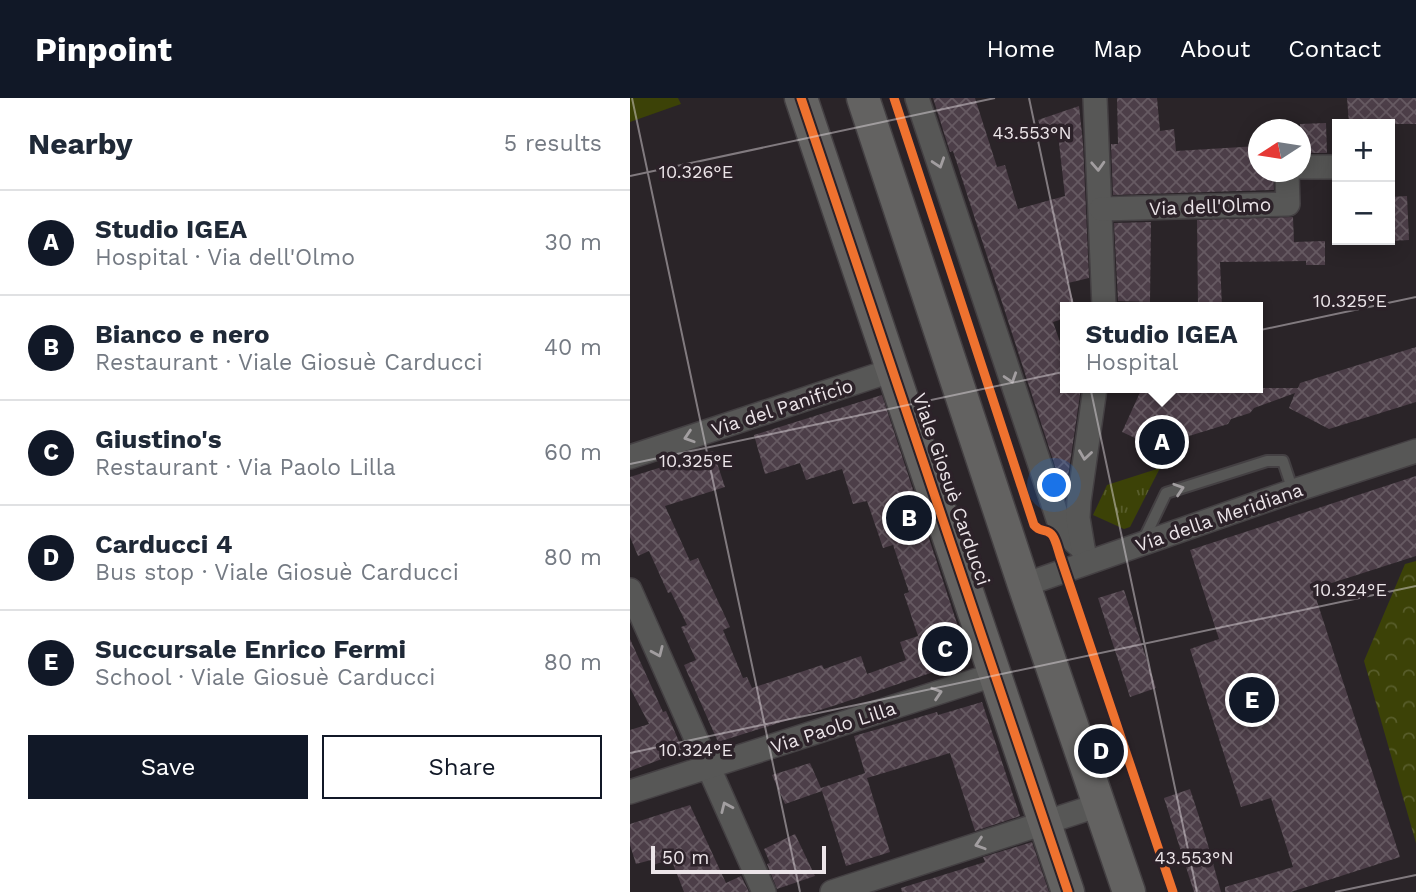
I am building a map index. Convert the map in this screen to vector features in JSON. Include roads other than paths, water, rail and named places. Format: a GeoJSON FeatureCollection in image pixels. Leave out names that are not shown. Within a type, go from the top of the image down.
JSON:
{"type":"FeatureCollection","features":[{"type":"Feature","properties":{"kind":"street","name":"Viale Giosuè Carducci"},"geometry":{"type":"LineString","coordinates":[[802,98],[1068,892]]}},
{"type":"Feature","properties":{"kind":"street","name":"Viale Giosuè Carducci"},"geometry":{"type":"LineString","coordinates":[[863,98],[1129,892]]}},
{"type":"Feature","properties":{"kind":"street"},"geometry":{"type":"LineString","coordinates":[[917,98],[1059,522],[1085,556]]}},
{"type":"Feature","properties":{"kind":"street"},"geometry":{"type":"LineString","coordinates":[[1095,98],[1104,302]]}},
{"type":"Feature","properties":{"kind":"street"},"geometry":{"type":"LineString","coordinates":[[1311,167],[1331,166]]}},
{"type":"Feature","properties":{"kind":"street","name":"Via dell'Olmo"},"geometry":{"type":"LineString","coordinates":[[1101,209],[1288,204],[1287,182]]}},
{"type":"Feature","properties":{"kind":"street","name":"Via del Panificio"},"geometry":{"type":"LineString","coordinates":[[630,457],[893,370]]}},
{"type":"Feature","properties":{"kind":"street"},"geometry":{"type":"LineString","coordinates":[[1085,556],[1078,518],[1079,500],[1094,393]]}},
{"type":"Feature","properties":{"kind":"street","name":"Via della Meridiana"},"geometry":{"type":"LineString","coordinates":[[1024,585],[1085,556],[1142,543],[1416,451]]}},
{"type":"Feature","properties":{"kind":"street"},"geometry":{"type":"LineString","coordinates":[[630,590],[764,892]]}},
{"type":"Feature","properties":{"kind":"street","name":"Via Paolo Lilla"},"geometry":{"type":"LineString","coordinates":[[630,792],[996,674]]}},
{"type":"Feature","properties":{"kind":"street"},"geometry":{"type":"LineString","coordinates":[[832,892],[1100,805]]}},
{"type":"Feature","properties":{"kind":"lane"},"geometry":{"type":"LineString","coordinates":[[1142,543],[1166,493],[1267,461],[1283,461],[1293,491]]}},
{"type":"Feature","properties":{"kind":"place","name":"Studio IGEA"},"geometry":{"type":"Point","coordinates":[1162,442]}},
{"type":"Feature","properties":{"kind":"place","name":"Bianco e nero"},"geometry":{"type":"Point","coordinates":[909,518]}},
{"type":"Feature","properties":{"kind":"place","name":"Giustino's"},"geometry":{"type":"Point","coordinates":[945,649]}},
{"type":"Feature","properties":{"kind":"place","name":"Succursale Enrico Fermi"},"geometry":{"type":"Point","coordinates":[1252,700]}},
{"type":"Feature","properties":{"kind":"place","name":"Carducci 4"},"geometry":{"type":"Point","coordinates":[1101,751]}}]}
